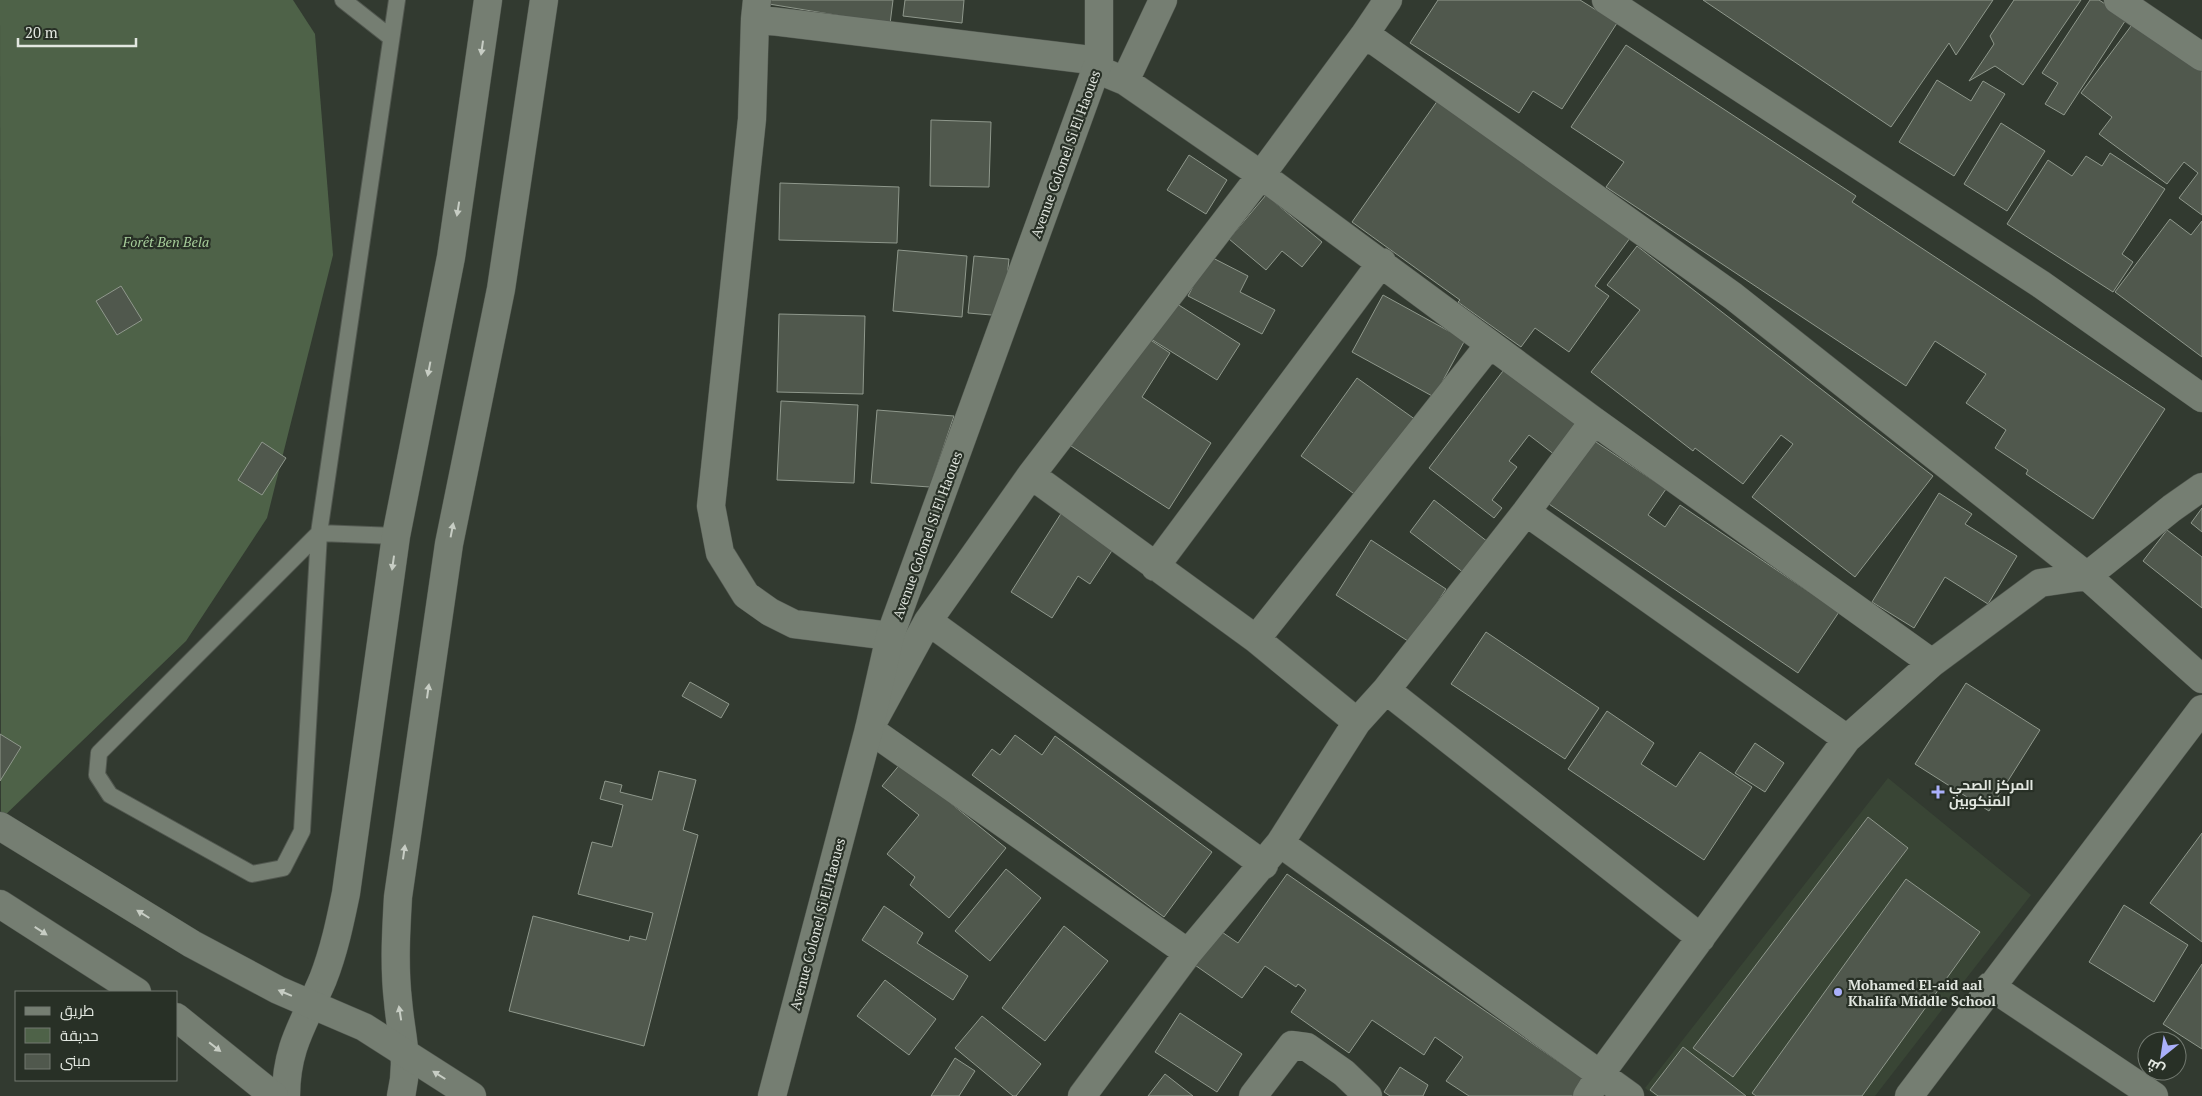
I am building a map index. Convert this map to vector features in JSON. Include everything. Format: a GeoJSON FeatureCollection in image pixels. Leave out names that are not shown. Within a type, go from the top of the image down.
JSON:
{"type":"FeatureCollection","features":[{"type":"Feature","properties":{"kind":"street"},"geometry":{"type":"LineString","coordinates":[[286,1096],[291,1054],[299,1028],[312,1004],[332,950],[346,892],[396,536],[451,257],[488,0]]}},
{"type":"Feature","properties":{"kind":"street"},"geometry":{"type":"LineString","coordinates":[[401,1096],[406,1054],[398,1001],[395,949],[398,897],[449,544],[501,289],[544,0]]}},
{"type":"Feature","properties":{"kind":"street","name":"Avenue Colonel Si El Haoues"},"geometry":{"type":"LineString","coordinates":[[770,1090],[869,730],[890,636],[1097,65],[1099,0]]}},
{"type":"Feature","properties":{"kind":"street"},"geometry":{"type":"LineString","coordinates":[[1125,81],[1163,0]]}},
{"type":"Feature","properties":{"kind":"street"},"geometry":{"type":"LineString","coordinates":[[1188,953],[869,730],[928,620],[1031,476],[1261,175],[1366,34],[1388,0]]}},
{"type":"Feature","properties":{"kind":"street"},"geometry":{"type":"LineString","coordinates":[[1606,0],[2042,285],[2202,398]]}},
{"type":"Feature","properties":{"kind":"street"},"geometry":{"type":"LineString","coordinates":[[2118,0],[2202,57]]}},
{"type":"Feature","properties":{"kind":"street"},"geometry":{"type":"LineString","coordinates":[[890,636],[794,624],[770,612],[746,596],[720,553],[711,506],[752,120],[756,9],[1097,65],[1125,81],[1261,175],[1382,262],[1594,421],[1932,663]]}},
{"type":"Feature","properties":{"kind":"street"},"geometry":{"type":"LineString","coordinates":[[1366,34],[1732,296],[2087,576],[2202,679]]}},
{"type":"Feature","properties":{"kind":"street"},"geometry":{"type":"LineString","coordinates":[[1155,567],[1382,262]]}},
{"type":"Feature","properties":{"kind":"street"},"geometry":{"type":"LineString","coordinates":[[1256,639],[1490,344]]}},
{"type":"Feature","properties":{"kind":"street"},"geometry":{"type":"LineString","coordinates":[[1082,1096],[1188,953],[1280,844],[1357,722],[1386,690],[1526,512],[1594,421]]}},
{"type":"Feature","properties":{"kind":"street"},"geometry":{"type":"LineString","coordinates":[[1031,476],[1256,639],[1357,722]]}},
{"type":"Feature","properties":{"kind":"street"},"geometry":{"type":"LineString","coordinates":[[1587,1096],[1601,1073],[1847,739],[1932,663],[2040,583],[2087,576],[2172,508],[2202,487]]}},
{"type":"Feature","properties":{"kind":"street"},"geometry":{"type":"LineString","coordinates":[[1526,512],[1847,739]]}},
{"type":"Feature","properties":{"kind":"street"},"geometry":{"type":"LineString","coordinates":[[928,620],[1264,865]]}},
{"type":"Feature","properties":{"kind":"street"},"geometry":{"type":"LineString","coordinates":[[1386,690],[1701,938]]}},
{"type":"Feature","properties":{"kind":"street"},"geometry":{"type":"LineString","coordinates":[[1909,1096],[1990,986],[2202,708]]}},
{"type":"Feature","properties":{"kind":"street"},"geometry":{"type":"LineString","coordinates":[[0,826],[192,944],[278,990],[364,1027],[472,1096]]}},
{"type":"Feature","properties":{"kind":"street"},"geometry":{"type":"LineString","coordinates":[[1280,844],[1601,1073],[1630,1096]]}},
{"type":"Feature","properties":{"kind":"street"},"geometry":{"type":"LineString","coordinates":[[0,904],[135,991]]}},
{"type":"Feature","properties":{"kind":"street"},"geometry":{"type":"LineString","coordinates":[[1990,986],[2154,1096]]}},
{"type":"Feature","properties":{"kind":"street"},"geometry":{"type":"LineString","coordinates":[[178,1019],[274,1096]]}},
{"type":"Feature","properties":{"kind":"street"},"geometry":{"type":"LineString","coordinates":[[1253,1096],[1292,1045],[1308,1047],[1344,1073],[1368,1096]]}},
{"type":"Feature","properties":{"kind":"lane"},"geometry":{"type":"LineString","coordinates":[[343,0],[390,37]]}},
{"type":"Feature","properties":{"kind":"lane"},"geometry":{"type":"LineString","coordinates":[[396,536],[319,533],[99,753],[97,775],[110,795],[252,874],[283,868],[302,831],[319,533],[390,37],[397,0]]}},
{"type":"Feature","properties":{"kind":"shaded area","name":"Mohamed El-aid aal Khalifa Middle School"},"geometry":{"type":"Polygon","coordinates":[[[1888,778],[2031,895],[1875,1096],[1655,1096],[1645,1088],[1888,778]]]}},
{"type":"Feature","properties":{"kind":"green space","name":"Forêt Ben Bela"},"geometry":{"type":"Polygon","coordinates":[[[0,0],[293,0],[315,34],[333,255],[267,518],[186,641],[1,819],[0,0]]]}},
{"type":"Feature","properties":{"kind":"building"},"geometry":{"type":"Polygon","coordinates":[[[770,0],[893,0],[890,24],[769,4],[770,0]]]}},
{"type":"Feature","properties":{"kind":"building"},"geometry":{"type":"Polygon","coordinates":[[[905,0],[964,0],[962,23],[903,16],[905,0]]]}},
{"type":"Feature","properties":{"kind":"building"},"geometry":{"type":"Polygon","coordinates":[[[1438,0],[1580,0],[1617,23],[1562,109],[1533,91],[1519,113],[1410,43],[1438,0]]]}},
{"type":"Feature","properties":{"kind":"building"},"geometry":{"type":"Polygon","coordinates":[[[1703,0],[1993,0],[1956,55],[1949,43],[1891,127],[1703,0]]]}},
{"type":"Feature","properties":{"kind":"building"},"geometry":{"type":"Polygon","coordinates":[[[2014,0],[2081,0],[2023,85],[1995,66],[1969,81],[1994,44],[1990,36],[2014,0]]]}},
{"type":"Feature","properties":{"kind":"building"},"geometry":{"type":"Polygon","coordinates":[[[2090,0],[2099,0],[2127,18],[2064,115],[2045,104],[2058,83],[2042,73],[2090,0]]]}},
{"type":"Feature","properties":{"kind":"building"},"geometry":{"type":"Polygon","coordinates":[[[2140,14],[2202,60],[2202,215],[2179,198],[2198,173],[2184,162],[2167,184],[2099,134],[2112,117],[2081,93],[2140,14]]]}},
{"type":"Feature","properties":{"kind":"building"},"geometry":{"type":"Polygon","coordinates":[[[1626,45],[1856,196],[1852,202],[2165,409],[2093,519],[2026,474],[2028,470],[1995,448],[2006,430],[1966,403],[1986,374],[1935,341],[1906,386],[1606,187],[1624,162],[1571,127],[1626,45]]]}},
{"type":"Feature","properties":{"kind":"building"},"geometry":{"type":"Polygon","coordinates":[[[1937,80],[1971,101],[1983,81],[2005,94],[1954,176],[1899,142],[1937,80]]]}},
{"type":"Feature","properties":{"kind":"building"},"geometry":{"type":"Polygon","coordinates":[[[1438,100],[1630,238],[1595,286],[1609,296],[1569,352],[1535,328],[1521,347],[1458,302],[1460,300],[1352,222],[1438,100]]]}},
{"type":"Feature","properties":{"kind":"building"},"geometry":{"type":"Polygon","coordinates":[[[931,120],[991,122],[989,187],[930,186],[931,120]]]}},
{"type":"Feature","properties":{"kind":"building"},"geometry":{"type":"Polygon","coordinates":[[[2001,123],[2045,151],[2007,211],[1964,184],[2001,123]]]}},
{"type":"Feature","properties":{"kind":"building"},"geometry":{"type":"Polygon","coordinates":[[[2110,153],[2165,189],[2122,254],[2133,262],[2113,292],[2007,224],[2048,160],[2072,176],[2086,156],[2102,166],[2110,153]]]}},
{"type":"Feature","properties":{"kind":"building"},"geometry":{"type":"Polygon","coordinates":[[[1189,155],[1227,180],[1206,214],[1167,190],[1189,155]]]}},
{"type":"Feature","properties":{"kind":"building"},"geometry":{"type":"Polygon","coordinates":[[[780,183],[899,187],[897,243],[779,240],[780,183]]]}},
{"type":"Feature","properties":{"kind":"building"},"geometry":{"type":"Polygon","coordinates":[[[1266,195],[1322,242],[1302,267],[1282,251],[1266,270],[1229,239],[1266,195]]]}},
{"type":"Feature","properties":{"kind":"building"},"geometry":{"type":"Polygon","coordinates":[[[2170,219],[2191,235],[2202,221],[2202,357],[2115,292],[2170,219]]]}},
{"type":"Feature","properties":{"kind":"building"},"geometry":{"type":"Polygon","coordinates":[[[1637,246],[1933,476],[1855,577],[1752,497],[1793,444],[1781,435],[1743,484],[1695,448],[1693,451],[1591,372],[1640,310],[1607,285],[1637,246]]]}},
{"type":"Feature","properties":{"kind":"building"},"geometry":{"type":"Polygon","coordinates":[[[898,250],[967,256],[962,317],[893,311],[898,250]]]}},
{"type":"Feature","properties":{"kind":"building"},"geometry":{"type":"Polygon","coordinates":[[[974,256],[1009,259],[1003,316],[968,313],[974,256]]]}},
{"type":"Feature","properties":{"kind":"building"},"geometry":{"type":"Polygon","coordinates":[[[1209,256],[1248,276],[1240,292],[1275,310],[1262,334],[1188,296],[1209,256]]]}},
{"type":"Feature","properties":{"kind":"building"},"geometry":{"type":"Polygon","coordinates":[[[121,286],[142,320],[117,335],[96,301],[121,286]]]}},
{"type":"Feature","properties":{"kind":"building"},"geometry":{"type":"Polygon","coordinates":[[[1383,295],[1465,340],[1434,397],[1352,352],[1383,295]]]}},
{"type":"Feature","properties":{"kind":"building"},"geometry":{"type":"Polygon","coordinates":[[[1174,302],[1240,344],[1217,380],[1151,339],[1174,302]]]}},
{"type":"Feature","properties":{"kind":"building"},"geometry":{"type":"Polygon","coordinates":[[[779,314],[865,316],[863,394],[777,392],[779,314]]]}},
{"type":"Feature","properties":{"kind":"building"},"geometry":{"type":"Polygon","coordinates":[[[1143,335],[1170,353],[1142,397],[1211,443],[1169,509],[1071,446],[1143,335]]]}},
{"type":"Feature","properties":{"kind":"building"},"geometry":{"type":"Polygon","coordinates":[[[1506,367],[1580,423],[1555,455],[1529,435],[1509,461],[1517,467],[1492,500],[1502,508],[1494,518],[1429,468],[1506,367]]]}},
{"type":"Feature","properties":{"kind":"building"},"geometry":{"type":"Polygon","coordinates":[[[1357,378],[1416,420],[1360,498],[1301,456],[1357,378]]]}},
{"type":"Feature","properties":{"kind":"building"},"geometry":{"type":"Polygon","coordinates":[[[781,401],[858,405],[854,483],[777,480],[781,401]]]}},
{"type":"Feature","properties":{"kind":"building"},"geometry":{"type":"Polygon","coordinates":[[[877,410],[954,416],[930,487],[871,483],[877,410]]]}},
{"type":"Feature","properties":{"kind":"building"},"geometry":{"type":"Polygon","coordinates":[[[1590,438],[1666,489],[1648,515],[1665,527],[1680,505],[1839,612],[1798,673],[1546,502],[1590,438]]]}},
{"type":"Feature","properties":{"kind":"building"},"geometry":{"type":"Polygon","coordinates":[[[262,442],[286,458],[262,495],[238,480],[262,442]]]}},
{"type":"Feature","properties":{"kind":"building"},"geometry":{"type":"Polygon","coordinates":[[[1939,493],[1972,514],[1965,524],[2017,556],[1988,604],[1945,577],[1914,628],[1872,602],[1939,493]]]}},
{"type":"Feature","properties":{"kind":"building"},"geometry":{"type":"Polygon","coordinates":[[[1434,500],[1488,542],[1464,573],[1410,532],[1434,500]]]}},
{"type":"Feature","properties":{"kind":"building"},"geometry":{"type":"Polygon","coordinates":[[[2202,508],[2202,532],[2191,523],[2202,508]]]}},
{"type":"Feature","properties":{"kind":"building"},"geometry":{"type":"Polygon","coordinates":[[[1062,512],[1115,546],[1090,584],[1078,576],[1052,618],[1011,592],[1062,512]]]}},
{"type":"Feature","properties":{"kind":"building"},"geometry":{"type":"Polygon","coordinates":[[[2167,530],[2202,557],[2202,608],[2143,561],[2167,530]]]}},
{"type":"Feature","properties":{"kind":"building"},"geometry":{"type":"Polygon","coordinates":[[[1371,540],[1446,589],[1411,643],[1336,595],[1371,540]]]}},
{"type":"Feature","properties":{"kind":"building"},"geometry":{"type":"Polygon","coordinates":[[[1486,632],[1599,708],[1565,759],[1451,684],[1486,632]]]}},
{"type":"Feature","properties":{"kind":"building"},"geometry":{"type":"Polygon","coordinates":[[[690,682],[729,704],[721,718],[682,696],[690,682]]]}},
{"type":"Feature","properties":{"kind":"building"},"geometry":{"type":"Polygon","coordinates":[[[1966,683],[2040,730],[1989,811],[1915,764],[1966,683]]]}},
{"type":"Feature","properties":{"kind":"building"},"geometry":{"type":"Polygon","coordinates":[[[1607,711],[1654,743],[1641,764],[1676,787],[1700,752],[1752,787],[1704,860],[1568,769],[1607,711]]]}},
{"type":"Feature","properties":{"kind":"building"},"geometry":{"type":"Polygon","coordinates":[[[0,734],[21,747],[0,781],[0,734]]]}},
{"type":"Feature","properties":{"kind":"building"},"geometry":{"type":"Polygon","coordinates":[[[1015,735],[1042,755],[1055,736],[1212,852],[1164,917],[972,775],[992,749],[1000,755],[1015,735]]]}},
{"type":"Feature","properties":{"kind":"building"},"geometry":{"type":"Polygon","coordinates":[[[1755,743],[1784,763],[1765,792],[1735,773],[1755,743]]]}},
{"type":"Feature","properties":{"kind":"building"},"geometry":{"type":"Polygon","coordinates":[[[901,763],[1006,848],[949,918],[910,885],[915,877],[887,854],[919,815],[882,786],[901,763]]]}},
{"type":"Feature","properties":{"kind":"building"},"geometry":{"type":"Polygon","coordinates":[[[659,771],[696,780],[683,830],[698,835],[644,1046],[509,1011],[533,916],[629,941],[630,936],[646,940],[653,913],[578,894],[592,842],[612,847],[623,805],[600,799],[605,781],[622,785],[620,792],[652,800],[659,771]]]}},
{"type":"Feature","properties":{"kind":"building"},"geometry":{"type":"Polygon","coordinates":[[[1868,817],[1908,848],[1733,1077],[1693,1048],[1868,817]]]}},
{"type":"Feature","properties":{"kind":"building"},"geometry":{"type":"Polygon","coordinates":[[[2202,833],[2202,942],[2150,903],[2202,833]]]}},
{"type":"Feature","properties":{"kind":"building"},"geometry":{"type":"Polygon","coordinates":[[[1006,869],[1041,898],[990,961],[955,931],[1006,869]]]}},
{"type":"Feature","properties":{"kind":"building"},"geometry":{"type":"Polygon","coordinates":[[[1287,874],[1591,1084],[1583,1096],[1469,1096],[1446,1081],[1463,1057],[1435,1037],[1424,1055],[1372,1020],[1349,1053],[1291,1012],[1306,990],[1298,984],[1296,987],[1265,966],[1242,998],[1192,963],[1216,928],[1238,943],[1287,874]]]}},
{"type":"Feature","properties":{"kind":"building"},"geometry":{"type":"Polygon","coordinates":[[[1906,879],[1980,932],[1862,1096],[1756,1096],[1752,1093],[1906,879]]]}},
{"type":"Feature","properties":{"kind":"building"},"geometry":{"type":"Polygon","coordinates":[[[2124,905],[2188,945],[2154,1002],[2089,962],[2124,905]]]}},
{"type":"Feature","properties":{"kind":"building"},"geometry":{"type":"Polygon","coordinates":[[[884,906],[923,933],[917,943],[968,976],[953,1000],[862,940],[884,906]]]}},
{"type":"Feature","properties":{"kind":"building"},"geometry":{"type":"Polygon","coordinates":[[[1064,926],[1108,961],[1045,1041],[1002,1008],[1064,926]]]}},
{"type":"Feature","properties":{"kind":"building"},"geometry":{"type":"Polygon","coordinates":[[[2202,964],[2202,1049],[2187,1039],[2187,1031],[2174,1031],[2163,1024],[2202,964]]]}},
{"type":"Feature","properties":{"kind":"building"},"geometry":{"type":"Polygon","coordinates":[[[885,980],[936,1019],[909,1055],[857,1016],[885,980]]]}},
{"type":"Feature","properties":{"kind":"building"},"geometry":{"type":"Polygon","coordinates":[[[1180,1013],[1242,1054],[1217,1092],[1155,1052],[1180,1013]]]}},
{"type":"Feature","properties":{"kind":"building"},"geometry":{"type":"Polygon","coordinates":[[[982,1016],[1041,1064],[1016,1096],[1013,1096],[955,1048],[982,1016]]]}},
{"type":"Feature","properties":{"kind":"building"},"geometry":{"type":"Polygon","coordinates":[[[1683,1047],[1746,1096],[1658,1096],[1650,1090],[1683,1047]]]}},
{"type":"Feature","properties":{"kind":"building"},"geometry":{"type":"Polygon","coordinates":[[[955,1058],[975,1071],[959,1096],[931,1096],[955,1058]]]}},
{"type":"Feature","properties":{"kind":"building"},"geometry":{"type":"Polygon","coordinates":[[[1400,1067],[1428,1085],[1423,1096],[1390,1096],[1384,1092],[1400,1067]]]}},
{"type":"Feature","properties":{"kind":"building"},"geometry":{"type":"Polygon","coordinates":[[[1165,1074],[1193,1096],[1148,1096],[1165,1074]]]}},
{"type":"Feature","properties":{"kind":"place","name":"المركز الصحي المنكوبين"},"geometry":{"type":"Point","coordinates":[1938,792]}},
{"type":"Feature","properties":{"kind":"place","name":"Mohamed El-aid aal Khalifa Middle School"},"geometry":{"type":"Point","coordinates":[1838,992]}}]}
